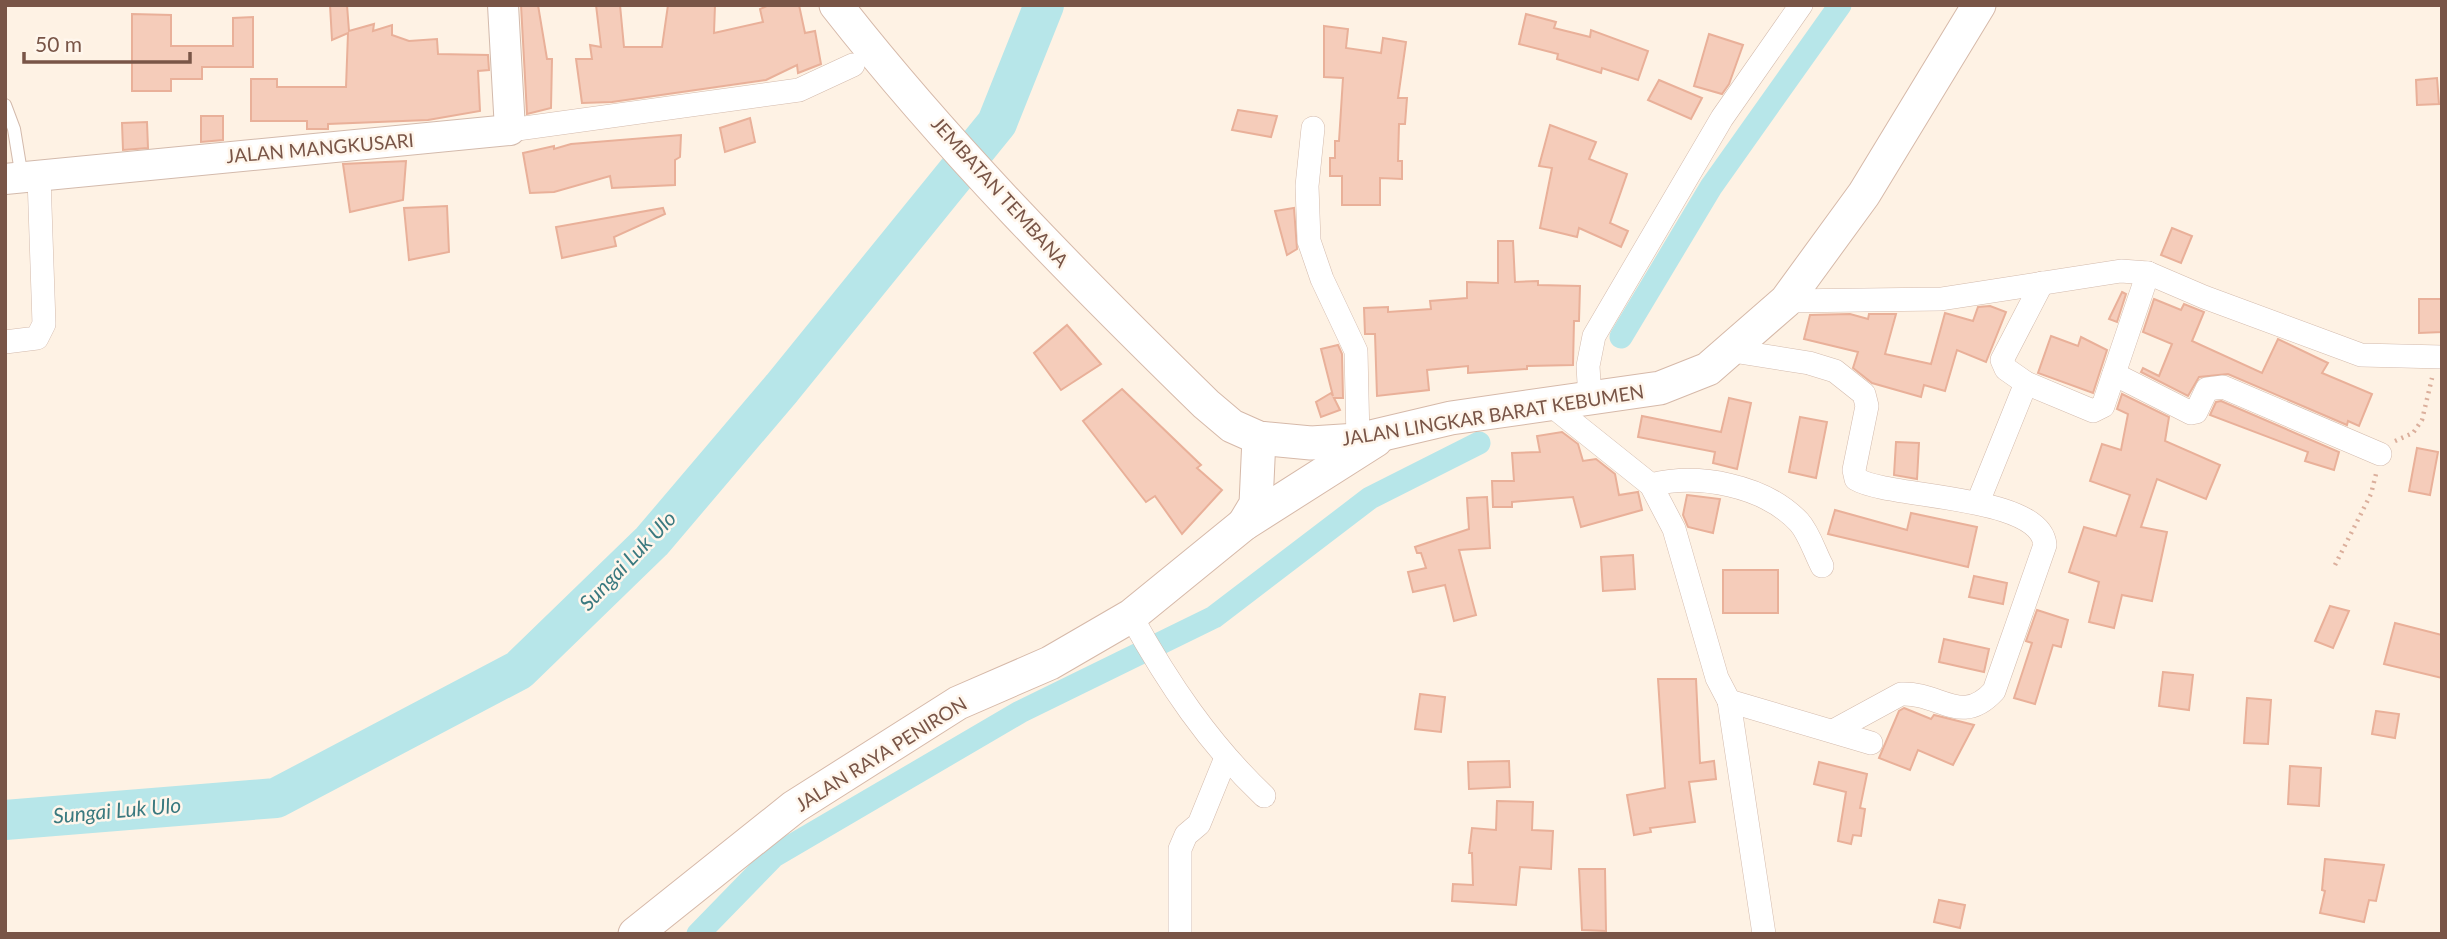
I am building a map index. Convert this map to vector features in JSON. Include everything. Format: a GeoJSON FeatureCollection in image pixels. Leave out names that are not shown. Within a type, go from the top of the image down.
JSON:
{"type":"FeatureCollection","features":[{"type":"Feature","properties":{"kind":"main road","name":"JEMBATAN TEMBANA"},"geometry":{"type":"LineString","coordinates":[[836,5],[996,191],[1116,316]]}},
{"type":"Feature","properties":{"kind":"main road","name":"JALAN LINGKAR BARAT KEBUMEN"},"geometry":{"type":"LineString","coordinates":[[1116,316],[1224,419],[1259,438],[1311,443],[1358,440],[1393,430],[1500,410],[1590,400],[1623,390],[1660,387],[1708,369],[1733,351],[1786,301],[1864,194],[1979,5]]}},
{"type":"Feature","properties":{"kind":"main road","name":"JALAN RAYA PENIRON"},"geometry":{"type":"LineString","coordinates":[[635,934],[794,807],[958,703],[1050,663],[1131,616],[1244,524],[1393,430]]}},
{"type":"Feature","properties":{"kind":"main road","name":"JALAN RAYA PENIRON"},"geometry":{"type":"LineString","coordinates":[[1244,524],[1256,504],[1259,438]]}},
{"type":"Feature","properties":{"kind":"street"},"geometry":{"type":"LineString","coordinates":[[503,5],[510,130],[799,90],[853,65]]}},
{"type":"Feature","properties":{"kind":"street"},"geometry":{"type":"LineString","coordinates":[[1590,400],[1588,366],[1594,337],[1722,118],[1801,5]]}},
{"type":"Feature","properties":{"kind":"street"},"geometry":{"type":"LineString","coordinates":[[1312,128],[1307,186],[1309,241],[1322,279],[1356,351],[1358,440]]}},
{"type":"Feature","properties":{"kind":"street","name":"JALAN MANGKUSARI"},"geometry":{"type":"LineString","coordinates":[[22,178],[510,130]]}},
{"type":"Feature","properties":{"kind":"street"},"geometry":{"type":"LineString","coordinates":[[5,342],[37,338],[44,324],[22,178]]}},
{"type":"Feature","properties":{"kind":"street"},"geometry":{"type":"LineString","coordinates":[[1786,301],[1941,299],[2121,271],[2148,273],[2204,297],[2361,355],[2442,357]]}},
{"type":"Feature","properties":{"kind":"street"},"geometry":{"type":"LineString","coordinates":[[2042,282],[2002,360],[2006,369],[2026,383],[2092,411],[2103,405],[2148,273]]}},
{"type":"Feature","properties":{"kind":"street"},"geometry":{"type":"LineString","coordinates":[[1733,351],[1809,363],[1835,371],[1864,394],[1867,406],[1854,470],[1856,479],[1862,483],[1978,502],[2034,524],[2045,536],[2045,545],[1994,691],[1983,703],[1972,708],[1902,694],[1833,731]]}},
{"type":"Feature","properties":{"kind":"street"},"geometry":{"type":"LineString","coordinates":[[2114,374],[2191,412],[2196,412],[2207,389],[2222,387],[2381,454]]}},
{"type":"Feature","properties":{"kind":"street"},"geometry":{"type":"LineString","coordinates":[[1978,502],[2026,383]]}},
{"type":"Feature","properties":{"kind":"street"},"geometry":{"type":"LineString","coordinates":[[1551,405],[1651,485],[1674,529],[1717,678],[1729,701],[1743,814],[1764,934]]}},
{"type":"Feature","properties":{"kind":"street"},"geometry":{"type":"LineString","coordinates":[[1651,485],[1698,478],[1757,495],[1783,508],[1801,524],[1822,566]]}},
{"type":"Feature","properties":{"kind":"street"},"geometry":{"type":"LineString","coordinates":[[1131,616],[1165,677],[1225,760],[1264,796]]}},
{"type":"Feature","properties":{"kind":"street"},"geometry":{"type":"LineString","coordinates":[[1729,701],[1871,743]]}},
{"type":"Feature","properties":{"kind":"street"},"geometry":{"type":"LineString","coordinates":[[1180,934],[1180,849],[1186,835],[1199,824],[1225,760]]}},
{"type":"Feature","properties":{"kind":"lane"},"geometry":{"type":"LineString","coordinates":[[5,105],[14,129],[22,178]]}},
{"type":"Feature","properties":{"kind":"building"},"geometry":{"type":"Polygon","coordinates":[[[330,5],[347,5],[349,31],[374,24],[373,31],[392,25],[392,35],[409,41],[437,39],[438,54],[488,55],[489,70],[478,71],[480,111],[428,120],[328,124],[328,129],[307,129],[307,121],[251,121],[251,79],[277,79],[277,87],[346,87],[348,33],[332,40],[330,5]]]}},
{"type":"Feature","properties":{"kind":"building"},"geometry":{"type":"Polygon","coordinates":[[[521,5],[538,5],[547,59],[552,59],[551,108],[527,114],[521,5]]]}},
{"type":"Feature","properties":{"kind":"building"},"geometry":{"type":"Polygon","coordinates":[[[596,5],[620,5],[624,47],[662,47],[668,5],[715,5],[714,33],[763,22],[760,9],[769,5],[799,5],[805,33],[815,31],[821,64],[798,73],[797,65],[766,80],[612,102],[582,103],[576,59],[592,59],[590,45],[601,47],[596,5]]]}},
{"type":"Feature","properties":{"kind":"building"},"geometry":{"type":"Polygon","coordinates":[[[132,14],[171,15],[171,46],[233,46],[233,18],[253,17],[253,67],[202,67],[202,79],[171,79],[171,91],[132,91],[132,14]]]}},
{"type":"Feature","properties":{"kind":"building"},"geometry":{"type":"Polygon","coordinates":[[[1526,14],[1556,22],[1554,28],[1590,37],[1591,30],[1648,51],[1638,80],[1602,68],[1601,73],[1557,59],[1558,54],[1519,44],[1526,14]]]}},
{"type":"Feature","properties":{"kind":"building"},"geometry":{"type":"Polygon","coordinates":[[[1324,26],[1348,29],[1346,48],[1381,53],[1383,38],[1406,42],[1398,98],[1407,98],[1405,124],[1399,124],[1398,161],[1402,161],[1402,179],[1380,178],[1380,205],[1342,205],[1342,176],[1330,176],[1330,158],[1335,158],[1335,141],[1339,141],[1343,78],[1324,77],[1324,26]]]}},
{"type":"Feature","properties":{"kind":"building"},"geometry":{"type":"Polygon","coordinates":[[[1709,34],[1743,45],[1729,84],[1722,94],[1694,86],[1709,34]]]}},
{"type":"Feature","properties":{"kind":"building"},"geometry":{"type":"Polygon","coordinates":[[[2437,78],[2439,104],[2417,105],[2416,80],[2437,78]]]}},
{"type":"Feature","properties":{"kind":"building"},"geometry":{"type":"Polygon","coordinates":[[[1659,80],[1702,98],[1691,119],[1648,100],[1659,80]]]}},
{"type":"Feature","properties":{"kind":"building"},"geometry":{"type":"Polygon","coordinates":[[[1238,110],[1277,116],[1271,137],[1232,130],[1238,110]]]}},
{"type":"Feature","properties":{"kind":"building"},"geometry":{"type":"Polygon","coordinates":[[[201,116],[223,116],[223,140],[201,142],[201,116]]]}},
{"type":"Feature","properties":{"kind":"building"},"geometry":{"type":"Polygon","coordinates":[[[750,118],[755,142],[725,152],[720,128],[750,118]]]}},
{"type":"Feature","properties":{"kind":"building"},"geometry":{"type":"Polygon","coordinates":[[[147,122],[148,148],[123,150],[122,123],[147,122]]]}},
{"type":"Feature","properties":{"kind":"building"},"geometry":{"type":"Polygon","coordinates":[[[1550,125],[1596,142],[1589,159],[1627,174],[1610,223],[1628,231],[1621,247],[1579,228],[1577,237],[1540,228],[1552,168],[1539,166],[1550,125]]]}},
{"type":"Feature","properties":{"kind":"building"},"geometry":{"type":"Polygon","coordinates":[[[681,135],[680,157],[675,160],[675,185],[612,188],[610,176],[554,192],[530,193],[523,153],[571,144],[681,135]]]}},
{"type":"Feature","properties":{"kind":"building"},"geometry":{"type":"Polygon","coordinates":[[[406,161],[403,200],[350,212],[343,164],[406,161]]]}},
{"type":"Feature","properties":{"kind":"building"},"geometry":{"type":"Polygon","coordinates":[[[447,206],[449,252],[409,260],[404,208],[447,206]]]}},
{"type":"Feature","properties":{"kind":"building"},"geometry":{"type":"Polygon","coordinates":[[[663,208],[665,214],[614,237],[616,246],[562,258],[556,227],[663,208]]]}},
{"type":"Feature","properties":{"kind":"building"},"geometry":{"type":"Polygon","coordinates":[[[1294,208],[1297,249],[1287,255],[1275,211],[1294,208]]]}},
{"type":"Feature","properties":{"kind":"building"},"geometry":{"type":"Polygon","coordinates":[[[2172,228],[2192,236],[2181,263],[2161,255],[2172,228]]]}},
{"type":"Feature","properties":{"kind":"building"},"geometry":{"type":"Polygon","coordinates":[[[1498,241],[1513,241],[1515,282],[1538,281],[1538,285],[1580,286],[1579,321],[1574,321],[1573,365],[1527,366],[1527,369],[1468,373],[1468,366],[1427,370],[1429,390],[1377,396],[1375,334],[1365,334],[1364,308],[1388,307],[1388,312],[1431,309],[1430,301],[1467,298],[1467,282],[1498,283],[1498,241]]]}},
{"type":"Feature","properties":{"kind":"building"},"geometry":{"type":"Polygon","coordinates":[[[2122,292],[2126,294],[2117,322],[2109,319],[2122,292]]]}},
{"type":"Feature","properties":{"kind":"building"},"geometry":{"type":"Polygon","coordinates":[[[2154,299],[2181,310],[2184,304],[2204,312],[2192,341],[2262,373],[2278,339],[2328,363],[2322,373],[2372,394],[2359,426],[2348,421],[2347,425],[2228,374],[2199,377],[2188,396],[2141,372],[2143,368],[2159,376],[2172,344],[2143,332],[2154,299]]]}},
{"type":"Feature","properties":{"kind":"building"},"geometry":{"type":"Polygon","coordinates":[[[2419,299],[2442,299],[2442,332],[2419,333],[2419,299]]]}},
{"type":"Feature","properties":{"kind":"building"},"geometry":{"type":"Polygon","coordinates":[[[1990,306],[2006,312],[1986,362],[1957,350],[1945,391],[1924,385],[1921,397],[1872,383],[1853,368],[1858,352],[1804,339],[1810,315],[1850,314],[1868,319],[1869,314],[1896,314],[1885,354],[1931,364],[1945,313],[1973,321],[1978,307],[1990,306]]]}},
{"type":"Feature","properties":{"kind":"building"},"geometry":{"type":"Polygon","coordinates":[[[1067,325],[1101,364],[1061,390],[1034,353],[1067,325]]]}},
{"type":"Feature","properties":{"kind":"building"},"geometry":{"type":"Polygon","coordinates":[[[2051,336],[2078,346],[2081,337],[2107,350],[2093,393],[2038,373],[2051,336]]]}},
{"type":"Feature","properties":{"kind":"building"},"geometry":{"type":"Polygon","coordinates":[[[1338,345],[1342,354],[1343,398],[1334,398],[1340,410],[1321,417],[1316,402],[1331,393],[1333,396],[1321,349],[1338,345]]]}},
{"type":"Feature","properties":{"kind":"building"},"geometry":{"type":"Polygon","coordinates":[[[1122,389],[1201,465],[1197,468],[1222,490],[1182,534],[1155,496],[1146,502],[1083,421],[1122,389]]]}},
{"type":"Feature","properties":{"kind":"building"},"geometry":{"type":"Polygon","coordinates":[[[2122,394],[2169,417],[2165,441],[2220,465],[2206,499],[2157,479],[2141,527],[2167,532],[2152,601],[2122,595],[2114,628],[2089,622],[2099,582],[2069,572],[2084,527],[2116,536],[2130,495],[2090,481],[2102,444],[2121,450],[2128,414],[2117,409],[2122,394]]]}},
{"type":"Feature","properties":{"kind":"building"},"geometry":{"type":"Polygon","coordinates":[[[1729,398],[1751,403],[1737,469],[1713,463],[1715,452],[1638,437],[1642,416],[1721,432],[1729,398]]]}},
{"type":"Feature","properties":{"kind":"building"},"geometry":{"type":"Polygon","coordinates":[[[2221,401],[2339,452],[2334,470],[2305,461],[2308,452],[2210,415],[2216,402],[2221,401]]]}},
{"type":"Feature","properties":{"kind":"building"},"geometry":{"type":"Polygon","coordinates":[[[1800,417],[1827,422],[1816,478],[1789,472],[1800,417]]]}},
{"type":"Feature","properties":{"kind":"building"},"geometry":{"type":"Polygon","coordinates":[[[1562,432],[1578,444],[1583,461],[1596,459],[1615,474],[1619,495],[1638,492],[1642,510],[1581,527],[1573,497],[1512,502],[1512,507],[1493,507],[1492,481],[1514,481],[1512,453],[1540,452],[1537,436],[1562,432]]]}},
{"type":"Feature","properties":{"kind":"building"},"geometry":{"type":"Polygon","coordinates":[[[1896,442],[1919,443],[1917,479],[1894,475],[1896,442]]]}},
{"type":"Feature","properties":{"kind":"building"},"geometry":{"type":"Polygon","coordinates":[[[2417,448],[2438,452],[2430,495],[2409,491],[2417,448]]]}},
{"type":"Feature","properties":{"kind":"building"},"geometry":{"type":"Polygon","coordinates":[[[1687,495],[1720,499],[1713,533],[1688,527],[1683,515],[1687,495]]]}},
{"type":"Feature","properties":{"kind":"building"},"geometry":{"type":"Polygon","coordinates":[[[1487,497],[1490,548],[1459,550],[1476,615],[1454,621],[1445,585],[1413,592],[1408,572],[1426,568],[1421,553],[1417,553],[1415,547],[1469,529],[1467,498],[1487,497]]]}},
{"type":"Feature","properties":{"kind":"building"},"geometry":{"type":"Polygon","coordinates":[[[1835,510],[1907,530],[1911,513],[1977,527],[1968,567],[1828,534],[1835,510]]]}},
{"type":"Feature","properties":{"kind":"building"},"geometry":{"type":"Polygon","coordinates":[[[1633,555],[1635,589],[1603,591],[1601,557],[1633,555]]]}},
{"type":"Feature","properties":{"kind":"building"},"geometry":{"type":"Polygon","coordinates":[[[1723,570],[1778,570],[1778,613],[1723,613],[1723,570]]]}},
{"type":"Feature","properties":{"kind":"building"},"geometry":{"type":"Polygon","coordinates":[[[1974,576],[2007,583],[2003,604],[1969,597],[1974,576]]]}},
{"type":"Feature","properties":{"kind":"building"},"geometry":{"type":"Polygon","coordinates":[[[2330,606],[2349,611],[2333,648],[2315,641],[2330,606]]]}},
{"type":"Feature","properties":{"kind":"building"},"geometry":{"type":"Polygon","coordinates":[[[2037,610],[2068,620],[2061,647],[2053,645],[2035,704],[2014,698],[2032,643],[2026,641],[2037,610]]]}},
{"type":"Feature","properties":{"kind":"building"},"geometry":{"type":"Polygon","coordinates":[[[2395,623],[2442,635],[2442,678],[2384,664],[2395,623]]]}},
{"type":"Feature","properties":{"kind":"building"},"geometry":{"type":"Polygon","coordinates":[[[1944,639],[1989,649],[1984,672],[1939,662],[1944,639]]]}},
{"type":"Feature","properties":{"kind":"building"},"geometry":{"type":"Polygon","coordinates":[[[2163,672],[2193,675],[2189,710],[2159,706],[2163,672]]]}},
{"type":"Feature","properties":{"kind":"building"},"geometry":{"type":"Polygon","coordinates":[[[1658,679],[1696,679],[1700,763],[1714,761],[1716,779],[1689,782],[1695,822],[1650,828],[1651,832],[1634,835],[1627,795],[1665,788],[1658,679]]]}},
{"type":"Feature","properties":{"kind":"building"},"geometry":{"type":"Polygon","coordinates":[[[1420,694],[1445,697],[1441,732],[1415,729],[1420,694]]]}},
{"type":"Feature","properties":{"kind":"building"},"geometry":{"type":"Polygon","coordinates":[[[2247,698],[2271,700],[2268,744],[2244,743],[2247,698]]]}},
{"type":"Feature","properties":{"kind":"building"},"geometry":{"type":"Polygon","coordinates":[[[1904,708],[1931,719],[1934,715],[1974,725],[1953,765],[1918,750],[1910,770],[1879,758],[1899,711],[1904,708]]]}},
{"type":"Feature","properties":{"kind":"building"},"geometry":{"type":"Polygon","coordinates":[[[2376,711],[2399,714],[2395,738],[2372,734],[2376,711]]]}},
{"type":"Feature","properties":{"kind":"building"},"geometry":{"type":"Polygon","coordinates":[[[1509,761],[1510,787],[1469,789],[1468,762],[1509,761]]]}},
{"type":"Feature","properties":{"kind":"building"},"geometry":{"type":"Polygon","coordinates":[[[1819,762],[1867,774],[1860,808],[1865,809],[1861,836],[1853,835],[1851,844],[1838,841],[1846,792],[1814,784],[1819,762]]]}},
{"type":"Feature","properties":{"kind":"building"},"geometry":{"type":"Polygon","coordinates":[[[2290,766],[2321,768],[2319,806],[2288,804],[2290,766]]]}},
{"type":"Feature","properties":{"kind":"building"},"geometry":{"type":"Polygon","coordinates":[[[1497,801],[1533,802],[1532,830],[1553,831],[1551,869],[1520,867],[1516,905],[1452,901],[1453,884],[1473,885],[1472,853],[1469,853],[1472,828],[1496,830],[1497,801]]]}},
{"type":"Feature","properties":{"kind":"building"},"geometry":{"type":"Polygon","coordinates":[[[2325,859],[2384,865],[2376,901],[2369,900],[2364,922],[2320,913],[2325,891],[2322,890],[2325,859]]]}},
{"type":"Feature","properties":{"kind":"building"},"geometry":{"type":"Polygon","coordinates":[[[1579,869],[1605,869],[1606,931],[1582,930],[1579,869]]]}},
{"type":"Feature","properties":{"kind":"building"},"geometry":{"type":"Polygon","coordinates":[[[1939,900],[1965,905],[1960,928],[1934,922],[1939,900]]]}},
{"type":"Feature","properties":{"kind":"waterway","name":"Sungai Luk Ulo"},"geometry":{"type":"LineString","coordinates":[[5,820],[276,798],[519,670],[652,541],[782,388],[997,123],[1044,5]]}},
{"type":"Feature","properties":{"kind":"waterway"},"geometry":{"type":"LineString","coordinates":[[1621,337],[1711,187],[1840,5]]}},
{"type":"Feature","properties":{"kind":"waterway"},"geometry":{"type":"LineString","coordinates":[[698,934],[774,856],[1020,712],[1214,617],[1370,498],[1479,443]]}}]}
